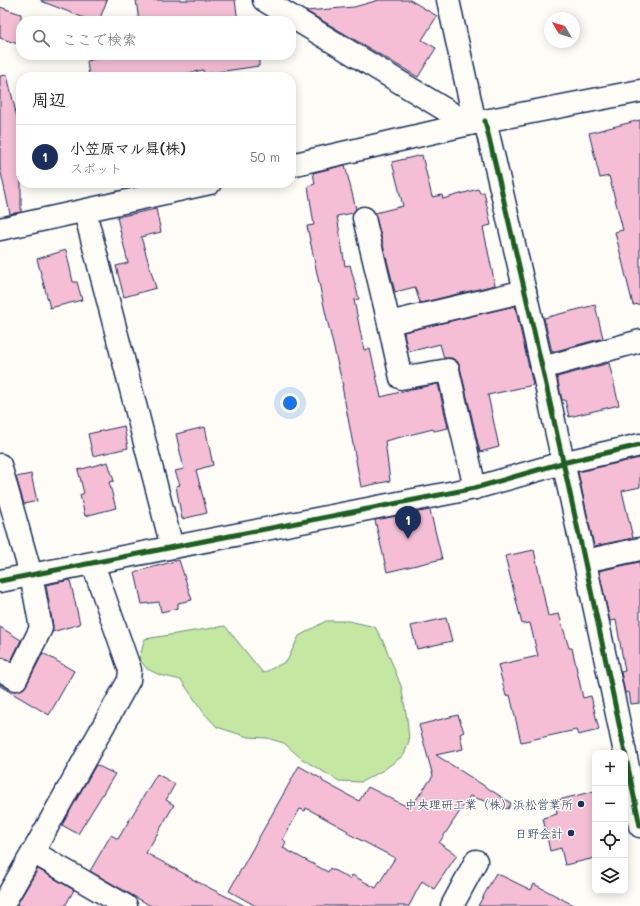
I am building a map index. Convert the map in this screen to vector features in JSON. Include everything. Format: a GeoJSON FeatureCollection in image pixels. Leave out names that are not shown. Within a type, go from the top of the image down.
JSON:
{"type":"FeatureCollection","features":[{"type":"Feature","properties":{"kind":"street"},"geometry":{"type":"LineString","coordinates":[[264,0],[292,16]]}},
{"type":"Feature","properties":{"kind":"street"},"geometry":{"type":"LineString","coordinates":[[448,0],[476,123],[525,292],[585,561],[640,826]]}},
{"type":"Feature","properties":{"kind":"street"},"geometry":{"type":"LineString","coordinates":[[296,19],[476,123]]}},
{"type":"Feature","properties":{"kind":"street"},"geometry":{"type":"LineString","coordinates":[[296,164],[476,123],[640,91]]}},
{"type":"Feature","properties":{"kind":"street"},"geometry":{"type":"LineString","coordinates":[[0,229],[85,212],[188,188]]}},
{"type":"Feature","properties":{"kind":"street"},"geometry":{"type":"LineString","coordinates":[[85,212],[172,547]]}},
{"type":"Feature","properties":{"kind":"street"},"geometry":{"type":"LineString","coordinates":[[364,218],[390,323],[401,378],[448,370],[475,488]]}},
{"type":"Feature","properties":{"kind":"street"},"geometry":{"type":"LineString","coordinates":[[390,323],[525,292]]}},
{"type":"Feature","properties":{"kind":"street"},"geometry":{"type":"LineString","coordinates":[[542,368],[640,341]]}},
{"type":"Feature","properties":{"kind":"street"},"geometry":{"type":"LineString","coordinates":[[0,581],[475,488],[562,463],[640,445]]}},
{"type":"Feature","properties":{"kind":"street"},"geometry":{"type":"LineString","coordinates":[[0,465],[31,575],[41,628],[16,679],[0,670]]}},
{"type":"Feature","properties":{"kind":"street"},"geometry":{"type":"LineString","coordinates":[[585,561],[640,549]]}},
{"type":"Feature","properties":{"kind":"street"},"geometry":{"type":"LineString","coordinates":[[2,906],[128,680],[130,670],[93,564]]}},
{"type":"Feature","properties":{"kind":"street"},"geometry":{"type":"LineString","coordinates":[[33,852],[126,906]]}},
{"type":"Feature","properties":{"kind":"street"},"geometry":{"type":"LineString","coordinates":[[452,906],[476,861]]}},
{"type":"Feature","properties":{"kind":"green space"},"geometry":{"type":"Polygon","coordinates":[[[326,621],[349,621],[375,627],[384,643],[401,686],[409,741],[404,755],[382,771],[361,782],[339,781],[302,759],[284,743],[267,738],[248,737],[217,727],[204,713],[181,680],[160,675],[147,669],[139,659],[145,639],[225,626],[263,673],[287,661],[299,636],[326,621]]]}},
{"type":"Feature","properties":{"kind":"building"},"geometry":{"type":"Polygon","coordinates":[[[107,0],[101,16],[79,16],[41,1],[107,0]]]}},
{"type":"Feature","properties":{"kind":"building"},"geometry":{"type":"Polygon","coordinates":[[[136,0],[235,0],[237,16],[138,16],[136,0]]]}},
{"type":"Feature","properties":{"kind":"building"},"geometry":{"type":"Polygon","coordinates":[[[379,0],[410,0],[437,16],[422,40],[436,48],[418,77],[306,11],[354,7],[379,0]]]}},
{"type":"Feature","properties":{"kind":"building"},"geometry":{"type":"Polygon","coordinates":[[[0,7],[21,14],[21,16],[16,16],[16,43],[0,38],[0,7]]]}},
{"type":"Feature","properties":{"kind":"building"},"geometry":{"type":"Polygon","coordinates":[[[259,60],[259,66],[218,72],[204,72],[203,70],[194,72],[88,72],[87,61],[259,60]]]}},
{"type":"Feature","properties":{"kind":"building"},"geometry":{"type":"Polygon","coordinates":[[[7,75],[16,113],[16,188],[21,188],[21,212],[10,214],[0,168],[0,76],[7,75]]]}},
{"type":"Feature","properties":{"kind":"building"},"geometry":{"type":"Polygon","coordinates":[[[640,120],[640,304],[633,305],[615,232],[623,230],[609,176],[600,178],[589,133],[640,120]]]}},
{"type":"Feature","properties":{"kind":"building"},"geometry":{"type":"Polygon","coordinates":[[[422,155],[432,197],[442,195],[443,199],[478,189],[480,193],[484,192],[491,225],[483,227],[495,285],[420,303],[415,287],[395,292],[375,213],[403,206],[392,162],[422,155]]]}},
{"type":"Feature","properties":{"kind":"building"},"geometry":{"type":"Polygon","coordinates":[[[345,165],[356,209],[353,213],[337,216],[345,266],[350,265],[359,299],[354,300],[364,350],[370,349],[381,397],[438,384],[448,428],[434,431],[433,429],[385,441],[390,481],[361,487],[343,386],[307,226],[314,225],[308,186],[315,184],[313,173],[345,165]]]}},
{"type":"Feature","properties":{"kind":"building"},"geometry":{"type":"Polygon","coordinates":[[[156,209],[161,232],[141,237],[156,288],[124,297],[116,266],[128,263],[117,217],[156,209]]]}},
{"type":"Feature","properties":{"kind":"building"},"geometry":{"type":"Polygon","coordinates":[[[66,250],[73,282],[77,282],[82,300],[50,308],[37,259],[66,250]]]}},
{"type":"Feature","properties":{"kind":"building"},"geometry":{"type":"Polygon","coordinates":[[[595,305],[603,338],[552,352],[544,318],[595,305]]]}},
{"type":"Feature","properties":{"kind":"building"},"geometry":{"type":"Polygon","coordinates":[[[515,306],[533,385],[488,395],[499,447],[480,452],[458,362],[452,358],[444,358],[440,344],[408,352],[404,332],[515,306]]]}},
{"type":"Feature","properties":{"kind":"building"},"geometry":{"type":"Polygon","coordinates":[[[609,363],[619,405],[569,417],[565,400],[562,400],[557,377],[609,363]]]}},
{"type":"Feature","properties":{"kind":"building"},"geometry":{"type":"Polygon","coordinates":[[[124,426],[128,448],[93,456],[88,434],[124,426]]]}},
{"type":"Feature","properties":{"kind":"building"},"geometry":{"type":"Polygon","coordinates":[[[205,427],[213,465],[196,470],[207,513],[182,519],[176,486],[180,485],[175,471],[184,469],[176,434],[205,427]]]}},
{"type":"Feature","properties":{"kind":"building"},"geometry":{"type":"Polygon","coordinates":[[[640,458],[640,487],[622,491],[633,538],[594,546],[578,472],[640,458]]]}},
{"type":"Feature","properties":{"kind":"building"},"geometry":{"type":"Polygon","coordinates":[[[108,462],[114,481],[109,482],[116,508],[85,516],[80,495],[84,493],[78,470],[108,462]]]}},
{"type":"Feature","properties":{"kind":"building"},"geometry":{"type":"Polygon","coordinates":[[[31,474],[37,501],[24,504],[16,477],[31,474]]]}},
{"type":"Feature","properties":{"kind":"building"},"geometry":{"type":"Polygon","coordinates":[[[430,510],[442,559],[387,572],[375,520],[430,510]]]}},
{"type":"Feature","properties":{"kind":"building"},"geometry":{"type":"Polygon","coordinates":[[[534,550],[548,616],[559,614],[569,648],[572,648],[583,698],[591,696],[599,730],[578,735],[576,730],[521,742],[510,695],[506,696],[498,665],[538,656],[530,623],[522,624],[505,556],[534,550]]]}},
{"type":"Feature","properties":{"kind":"building"},"geometry":{"type":"Polygon","coordinates":[[[179,560],[192,600],[178,603],[178,608],[161,612],[159,602],[142,604],[135,572],[179,560]]]}},
{"type":"Feature","properties":{"kind":"building"},"geometry":{"type":"Polygon","coordinates":[[[639,562],[640,703],[631,704],[629,692],[625,693],[621,672],[625,671],[616,620],[610,621],[599,571],[639,562]]]}},
{"type":"Feature","properties":{"kind":"building"},"geometry":{"type":"Polygon","coordinates":[[[70,580],[80,624],[52,632],[53,626],[46,585],[70,580]]]}},
{"type":"Feature","properties":{"kind":"building"},"geometry":{"type":"Polygon","coordinates":[[[446,618],[452,641],[417,649],[411,626],[446,618]]]}},
{"type":"Feature","properties":{"kind":"building"},"geometry":{"type":"Polygon","coordinates":[[[0,627],[21,640],[11,661],[0,657],[0,627]]]}},
{"type":"Feature","properties":{"kind":"building"},"geometry":{"type":"Polygon","coordinates":[[[43,653],[74,671],[49,715],[0,686],[0,684],[9,690],[16,691],[23,689],[43,653]]]}},
{"type":"Feature","properties":{"kind":"building"},"geometry":{"type":"Polygon","coordinates":[[[458,715],[464,732],[460,734],[463,749],[436,755],[511,803],[508,809],[470,796],[439,843],[457,855],[434,889],[422,881],[409,906],[256,906],[229,891],[299,766],[322,779],[322,781],[359,801],[368,787],[410,808],[433,776],[419,725],[458,715]],[[306,808],[305,811],[300,809],[283,839],[286,842],[283,848],[328,872],[330,868],[350,879],[352,875],[376,888],[395,858],[347,833],[348,831],[306,808]]]}},
{"type":"Feature","properties":{"kind":"building"},"geometry":{"type":"Polygon","coordinates":[[[96,765],[115,774],[78,834],[62,825],[96,765]]]}},
{"type":"Feature","properties":{"kind":"building"},"geometry":{"type":"Polygon","coordinates":[[[157,774],[175,784],[166,800],[174,805],[146,853],[192,879],[245,906],[151,906],[90,871],[111,835],[118,839],[157,774]]]}},
{"type":"Feature","properties":{"kind":"building","name":"日野会計"},"geometry":{"type":"Polygon","coordinates":[[[592,792],[592,859],[565,865],[561,848],[550,851],[543,818],[557,814],[554,801],[592,792]]]}},
{"type":"Feature","properties":{"kind":"building"},"geometry":{"type":"Polygon","coordinates":[[[38,869],[74,890],[65,906],[16,906],[38,869]]]}},
{"type":"Feature","properties":{"kind":"building"},"geometry":{"type":"Polygon","coordinates":[[[496,873],[531,890],[534,884],[575,906],[478,906],[496,873]]]}},
{"type":"Feature","properties":{"kind":"cycle path"},"geometry":{"type":"LineString","coordinates":[[485,121],[566,473],[640,826]]}},
{"type":"Feature","properties":{"kind":"cycle path"},"geometry":{"type":"LineString","coordinates":[[0,581],[475,488],[562,463],[640,445]]}},
{"type":"Feature","properties":{"kind":"place","name":"小笠原マル曻(株)"},"geometry":{"type":"Point","coordinates":[408,539]}},
{"type":"Feature","properties":{"kind":"place","name":"中央理研工業（株）浜松営業所"},"geometry":{"type":"Point","coordinates":[581,804]}},
{"type":"Feature","properties":{"kind":"place","name":"日野会計"},"geometry":{"type":"Point","coordinates":[571,833]}}]}
